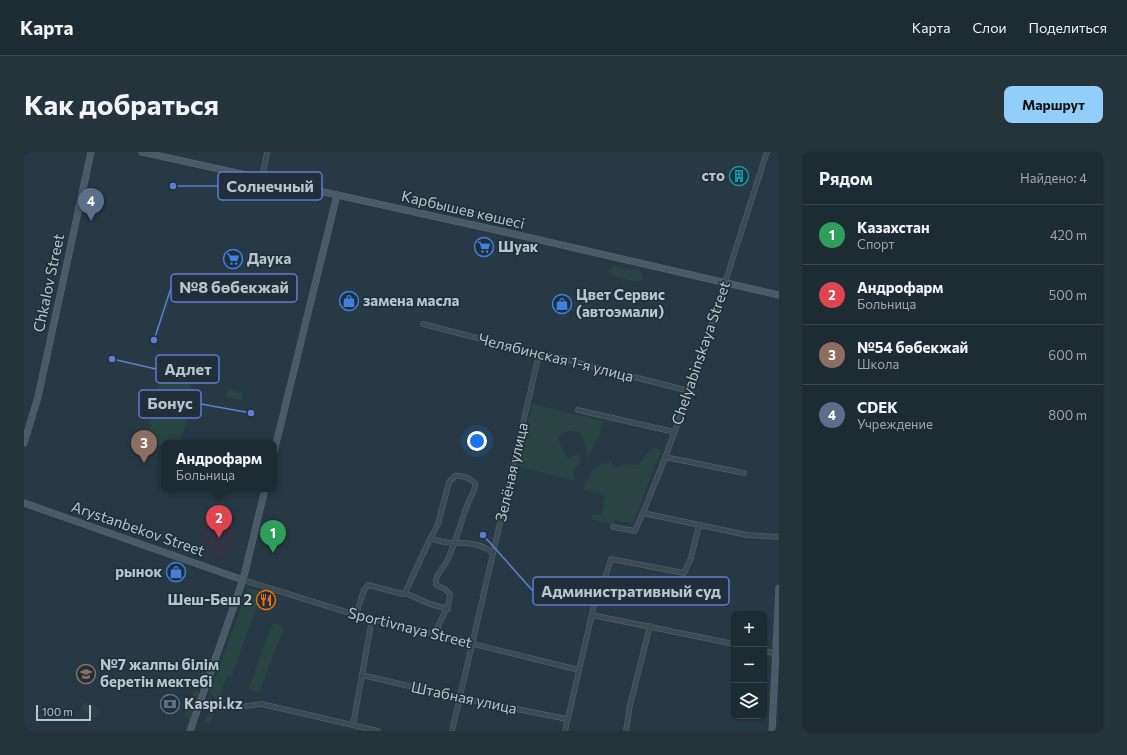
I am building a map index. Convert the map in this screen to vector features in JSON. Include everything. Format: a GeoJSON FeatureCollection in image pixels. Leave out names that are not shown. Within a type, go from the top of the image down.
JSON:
{"type":"FeatureCollection","features":[{"type":"Feature","properties":{"kind":"street","name":"Chkalov Street"},"geometry":{"type":"LineString","coordinates":[[24,443],[38,397],[91,152]]}},
{"type":"Feature","properties":{"kind":"street","name":"Карбышев көшесі"},"geometry":{"type":"LineString","coordinates":[[142,152],[779,295]]}},
{"type":"Feature","properties":{"kind":"street"},"geometry":{"type":"LineString","coordinates":[[262,178],[267,152]]}},
{"type":"Feature","properties":{"kind":"street","name":"Chelyabinskaya Street"},"geometry":{"type":"LineString","coordinates":[[613,527],[635,531],[643,513],[689,391],[726,282],[767,152]]}},
{"type":"Feature","properties":{"kind":"street"},"geometry":{"type":"LineString","coordinates":[[277,440],[337,195]]}},
{"type":"Feature","properties":{"kind":"street","name":"Челябинская 1-я улица"},"geometry":{"type":"LineString","coordinates":[[423,324],[689,391]]}},
{"type":"Feature","properties":{"kind":"street","name":"Зелёная улица"},"geometry":{"type":"LineString","coordinates":[[452,731],[539,354]]}},
{"type":"Feature","properties":{"kind":"street"},"geometry":{"type":"LineString","coordinates":[[578,410],[674,432]]}},
{"type":"Feature","properties":{"kind":"street"},"geometry":{"type":"LineString","coordinates":[[665,456],[744,473]]}},
{"type":"Feature","properties":{"kind":"street"},"geometry":{"type":"LineString","coordinates":[[406,593],[438,524],[449,482],[455,476],[460,475],[472,481],[475,483],[475,488],[468,501],[455,542],[442,567],[436,583],[436,586],[446,589],[450,594],[448,609],[438,626],[440,636]]}},
{"type":"Feature","properties":{"kind":"street"},"geometry":{"type":"LineString","coordinates":[[190,731],[244,580],[264,492]]}},
{"type":"Feature","properties":{"kind":"street","name":"Arystanbekov Street"},"geometry":{"type":"LineString","coordinates":[[24,503],[244,580]]}},
{"type":"Feature","properties":{"kind":"street"},"geometry":{"type":"LineString","coordinates":[[643,513],[747,535],[779,537]]}},
{"type":"Feature","properties":{"kind":"street"},"geometry":{"type":"LineString","coordinates":[[565,731],[597,592],[605,578],[611,559],[684,573],[691,558],[699,525]]}},
{"type":"Feature","properties":{"kind":"street"},"geometry":{"type":"LineString","coordinates":[[430,539],[486,547],[493,553]]}},
{"type":"Feature","properties":{"kind":"street","name":"Sportivnaya Street"},"geometry":{"type":"LineString","coordinates":[[244,580],[356,615],[579,670]]}},
{"type":"Feature","properties":{"kind":"street"},"geometry":{"type":"LineString","coordinates":[[356,615],[364,590],[368,585],[403,594],[406,593],[430,604],[448,609]]}},
{"type":"Feature","properties":{"kind":"street"},"geometry":{"type":"LineString","coordinates":[[772,731],[778,654],[779,588]]}},
{"type":"Feature","properties":{"kind":"street"},"geometry":{"type":"LineString","coordinates":[[592,615],[731,643]]}},
{"type":"Feature","properties":{"kind":"street"},"geometry":{"type":"LineString","coordinates":[[353,725],[372,619]]}},
{"type":"Feature","properties":{"kind":"street"},"geometry":{"type":"LineString","coordinates":[[626,731],[630,705],[650,626]]}},
{"type":"Feature","properties":{"kind":"street"},"geometry":{"type":"LineString","coordinates":[[767,652],[778,654]]}},
{"type":"Feature","properties":{"kind":"street","name":"Штабная улица"},"geometry":{"type":"LineString","coordinates":[[362,675],[460,698],[567,719]]}},
{"type":"Feature","properties":{"kind":"street"},"geometry":{"type":"LineString","coordinates":[[246,706],[262,704],[353,725],[363,729],[378,731]]}},
{"type":"Feature","properties":{"kind":"shaded area"},"geometry":{"type":"Polygon","coordinates":[[[202,520],[237,527],[229,556],[222,558],[201,550],[204,541],[201,526],[202,520]]]}},
{"type":"Feature","properties":{"kind":"green space"},"geometry":{"type":"Polygon","coordinates":[[[614,266],[640,271],[642,280],[638,282],[613,276],[610,273],[611,268],[614,266]]]}},
{"type":"Feature","properties":{"kind":"green space"},"geometry":{"type":"Polygon","coordinates":[[[178,373],[188,380],[191,386],[191,398],[180,440],[161,440],[161,446],[153,441],[150,435],[150,424],[157,390],[161,380],[167,375],[178,373]]]}},
{"type":"Feature","properties":{"kind":"green space"},"geometry":{"type":"Polygon","coordinates":[[[228,389],[243,392],[242,400],[226,397],[228,389]]]}},
{"type":"Feature","properties":{"kind":"green space"},"geometry":{"type":"Polygon","coordinates":[[[532,404],[603,421],[600,434],[587,459],[585,459],[587,448],[580,433],[570,430],[557,437],[568,459],[580,453],[581,460],[574,468],[573,474],[575,478],[573,480],[517,466],[532,404]]]}},
{"type":"Feature","properties":{"kind":"green space"},"geometry":{"type":"Polygon","coordinates":[[[657,448],[661,450],[633,524],[616,520],[613,524],[592,520],[593,514],[600,515],[604,509],[603,503],[605,495],[584,490],[586,481],[590,478],[592,470],[611,461],[615,468],[623,464],[638,465],[652,449],[657,448]]]}},
{"type":"Feature","properties":{"kind":"green space"},"geometry":{"type":"Polygon","coordinates":[[[247,587],[262,592],[232,676],[227,677],[219,698],[209,694],[245,597],[247,587]]]}},
{"type":"Feature","properties":{"kind":"green space"},"geometry":{"type":"Polygon","coordinates":[[[273,623],[284,628],[259,693],[248,689],[273,623]]]}},
{"type":"Feature","properties":{"kind":"green space"},"geometry":{"type":"Polygon","coordinates":[[[207,659],[211,659],[203,685],[197,685],[207,659]]]}},
{"type":"Feature","properties":{"kind":"green space"},"geometry":{"type":"Polygon","coordinates":[[[195,689],[198,691],[199,696],[190,720],[184,716],[195,689]]]}},
{"type":"Feature","properties":{"kind":"green space"},"geometry":{"type":"Polygon","coordinates":[[[85,702],[100,711],[95,718],[80,709],[85,702]]]}},
{"type":"Feature","properties":{"kind":"green space"},"geometry":{"type":"Polygon","coordinates":[[[213,702],[218,704],[211,722],[204,723],[213,702]]]}},
{"type":"Feature","properties":{"kind":"place","name":"сто"},"geometry":{"type":"Point","coordinates":[739,176]}},
{"type":"Feature","properties":{"kind":"place","name":"Солнечный"},"geometry":{"type":"Point","coordinates":[173,186]}},
{"type":"Feature","properties":{"kind":"place","name":"CDEK"},"geometry":{"type":"Point","coordinates":[91,221]}},
{"type":"Feature","properties":{"kind":"place","name":"Шуак"},"geometry":{"type":"Point","coordinates":[484,247]}},
{"type":"Feature","properties":{"kind":"place","name":"Даука"},"geometry":{"type":"Point","coordinates":[233,259]}},
{"type":"Feature","properties":{"kind":"place","name":"замена масла"},"geometry":{"type":"Point","coordinates":[349,301]}},
{"type":"Feature","properties":{"kind":"place","name":"Цвет Сервис (автоэмали)"},"geometry":{"type":"Point","coordinates":[562,304]}},
{"type":"Feature","properties":{"kind":"place","name":"№8 бөбекжай"},"geometry":{"type":"Point","coordinates":[154,340]}},
{"type":"Feature","properties":{"kind":"place","name":"Адлет"},"geometry":{"type":"Point","coordinates":[112,359]}},
{"type":"Feature","properties":{"kind":"place","name":"Бонус"},"geometry":{"type":"Point","coordinates":[251,413]}},
{"type":"Feature","properties":{"kind":"place","name":"№54 бөбекжай"},"geometry":{"type":"Point","coordinates":[144,463]}},
{"type":"Feature","properties":{"kind":"place","name":"Административный суд"},"geometry":{"type":"Point","coordinates":[483,535]}},
{"type":"Feature","properties":{"kind":"place","name":"Андрофарм"},"geometry":{"type":"Point","coordinates":[219,538]}},
{"type":"Feature","properties":{"kind":"place","name":"Казахстан"},"geometry":{"type":"Point","coordinates":[273,553]}},
{"type":"Feature","properties":{"kind":"place","name":"рынок"},"geometry":{"type":"Point","coordinates":[176,572]}},
{"type":"Feature","properties":{"kind":"place","name":"Шеш-Беш 2"},"geometry":{"type":"Point","coordinates":[266,600]}},
{"type":"Feature","properties":{"kind":"place","name":"№7 жалпы білім беретін мектебі"},"geometry":{"type":"Point","coordinates":[86,674]}},
{"type":"Feature","properties":{"kind":"place","name":"Kaspi.kz"},"geometry":{"type":"Point","coordinates":[170,704]}}]}
